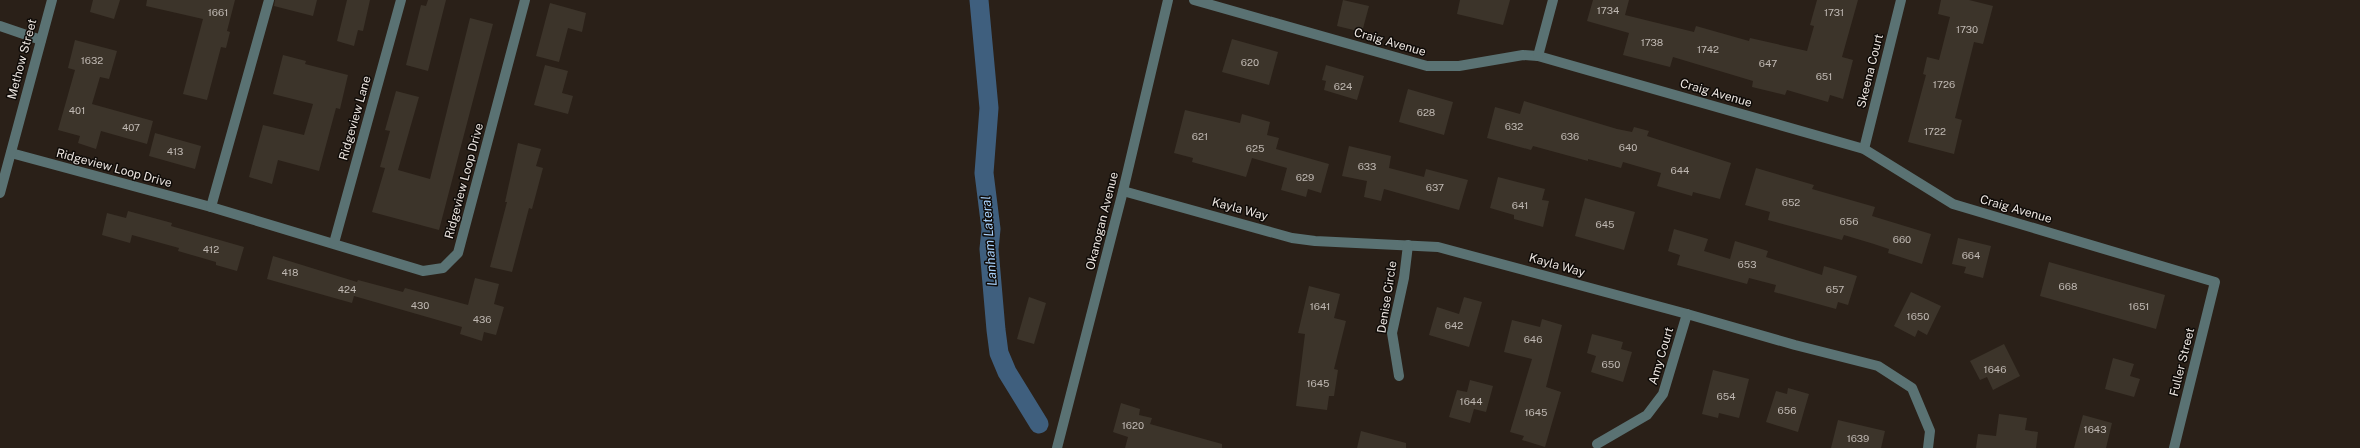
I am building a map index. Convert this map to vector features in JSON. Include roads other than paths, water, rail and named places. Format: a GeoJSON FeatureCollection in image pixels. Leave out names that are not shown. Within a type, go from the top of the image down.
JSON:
{"type":"FeatureCollection","features":[{"type":"Feature","properties":{"kind":"street","name":"Methow Street"},"geometry":{"type":"LineString","coordinates":[[0,193],[52,0]]}},
{"type":"Feature","properties":{"kind":"street"},"geometry":{"type":"LineString","coordinates":[[211,208],[269,0]]}},
{"type":"Feature","properties":{"kind":"street","name":"Ridgeview Lane"},"geometry":{"type":"LineString","coordinates":[[334,243],[401,0]]}},
{"type":"Feature","properties":{"kind":"street","name":"Ridgeview Loop Drive"},"geometry":{"type":"LineString","coordinates":[[11,153],[334,243],[423,271],[443,268],[458,252],[525,0]]}},
{"type":"Feature","properties":{"kind":"street","name":"Okanogan Avenue"},"geometry":{"type":"LineString","coordinates":[[1057,448],[1123,191],[1168,0]]}},
{"type":"Feature","properties":{"kind":"street","name":"Craig Avenue"},"geometry":{"type":"LineString","coordinates":[[1194,0],[1427,66],[1459,66],[1523,55],[1538,56],[1864,148],[1953,204],[2215,282]]}},
{"type":"Feature","properties":{"kind":"street"},"geometry":{"type":"LineString","coordinates":[[1538,56],[1553,0]]}},
{"type":"Feature","properties":{"kind":"street","name":"Skeena Court"},"geometry":{"type":"LineString","coordinates":[[1864,148],[1901,0]]}},
{"type":"Feature","properties":{"kind":"street"},"geometry":{"type":"LineString","coordinates":[[0,26],[41,40]]}},
{"type":"Feature","properties":{"kind":"street","name":"Kayla Way"},"geometry":{"type":"LineString","coordinates":[[1123,191],[1292,238],[1315,241],[1438,247],[1687,314],[1795,345],[1878,366],[1912,388],[1930,431],[1928,448]]}},
{"type":"Feature","properties":{"kind":"street","name":"Denise Circle"},"geometry":{"type":"LineString","coordinates":[[1399,376],[1392,333],[1404,278],[1408,245]]}},
{"type":"Feature","properties":{"kind":"street","name":"Fuller Street"},"geometry":{"type":"LineString","coordinates":[[2174,448],[2215,282]]}},
{"type":"Feature","properties":{"kind":"street","name":"Amy Court"},"geometry":{"type":"LineString","coordinates":[[1597,444],[1647,415],[1663,394],[1687,314]]}},
{"type":"Feature","properties":{"kind":"waterway","name":"Lanham Lateral"},"geometry":{"type":"LineString","coordinates":[[979,0],[989,108],[984,173],[991,229],[989,249],[999,353],[1007,372],[1039,424]]}}]}
